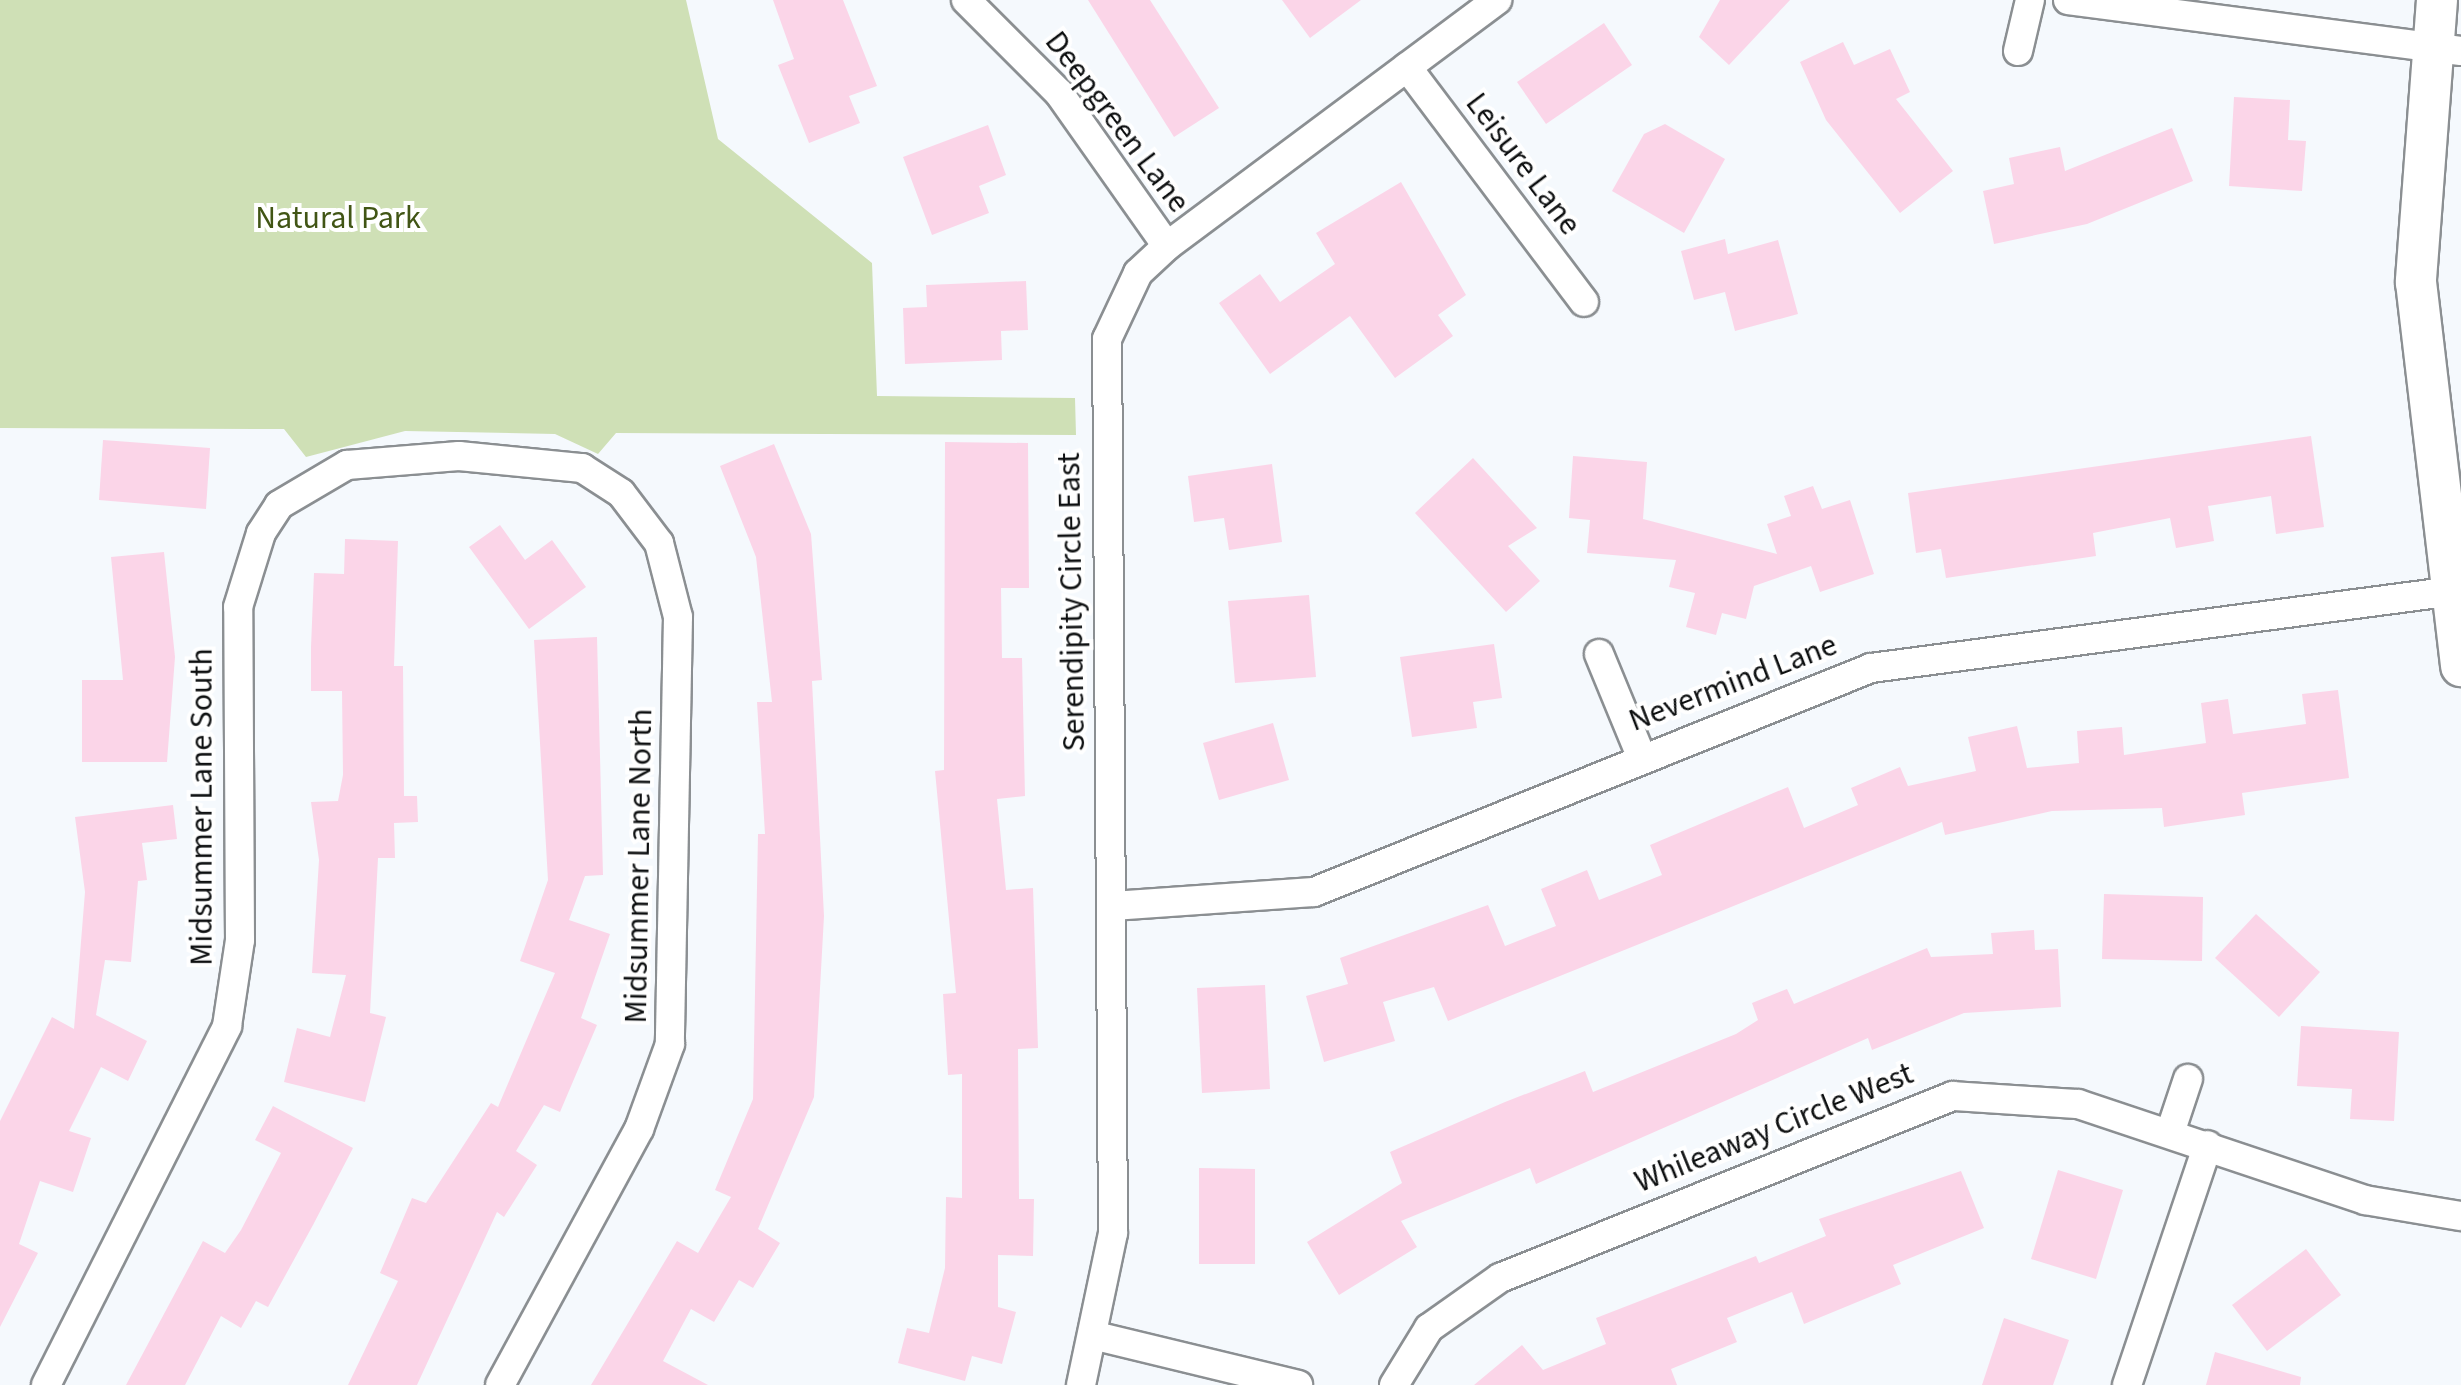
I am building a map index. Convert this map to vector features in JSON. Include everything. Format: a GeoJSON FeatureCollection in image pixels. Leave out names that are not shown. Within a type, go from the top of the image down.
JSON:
{"type":"FeatureCollection","features":[{"type":"Feature","properties":{"kind":"main road"},"geometry":{"type":"LineString","coordinates":[[2437,0],[2445,49],[2416,282],[2456,591],[2461,666]]}},
{"type":"Feature","properties":{"kind":"street","name":"Deepgreen Lane"},"geometry":{"type":"LineString","coordinates":[[966,0],[1059,92],[1167,246]]}},
{"type":"Feature","properties":{"kind":"street","name":"Serendipity Circle East"},"geometry":{"type":"LineString","coordinates":[[1081,1385],[1096,1336],[1113,1232],[1105,357],[1120,304],[1167,246],[1498,0]]}},
{"type":"Feature","properties":{"kind":"street"},"geometry":{"type":"LineString","coordinates":[[2018,51],[2030,0]]}},
{"type":"Feature","properties":{"kind":"street"},"geometry":{"type":"LineString","coordinates":[[2068,0],[2445,49]]}},
{"type":"Feature","properties":{"kind":"street","name":"Leisure Lane"},"geometry":{"type":"LineString","coordinates":[[1407,67],[1584,302]]}},
{"type":"Feature","properties":{"kind":"street","name":"Midsummer Lane South"},"geometry":{"type":"LineString","coordinates":[[46,1385],[227,1026],[240,940],[238,608],[261,533],[279,505],[347,466],[459,456]]}},
{"type":"Feature","properties":{"kind":"street","name":"Midsummer Lane North"},"geometry":{"type":"LineString","coordinates":[[459,456],[582,468],[621,493],[658,543],[678,617],[670,1044],[639,1129],[500,1385]]}},
{"type":"Feature","properties":{"kind":"street","name":"Nevermind Lane"},"geometry":{"type":"LineString","coordinates":[[1112,906],[1314,892],[1641,756],[1871,668],[2456,591]]}},
{"type":"Feature","properties":{"kind":"street"},"geometry":{"type":"LineString","coordinates":[[1598,654],[1641,756]]}},
{"type":"Feature","properties":{"kind":"street"},"geometry":{"type":"LineString","coordinates":[[2170,1133],[2188,1079]]}},
{"type":"Feature","properties":{"kind":"street","name":"Whileaway Circle West"},"geometry":{"type":"LineString","coordinates":[[1394,1385],[1430,1328],[1500,1278],[1917,1104],[2034,1096],[2170,1133],[2365,1200],[2461,1216]]}},
{"type":"Feature","properties":{"kind":"street"},"geometry":{"type":"LineString","coordinates":[[2127,1385],[2208,1145]]}},
{"type":"Feature","properties":{"kind":"street"},"geometry":{"type":"LineString","coordinates":[[1096,1336],[1298,1385]]}},
{"type":"Feature","properties":{"kind":"green space","name":"Natural Park"},"geometry":{"type":"Polygon","coordinates":[[[0,0],[686,0],[718,139],[872,263],[877,396],[1075,398],[1076,435],[616,433],[598,454],[555,434],[405,431],[306,457],[284,429],[0,428],[0,0]]]}},
{"type":"Feature","properties":{"kind":"building"},"geometry":{"type":"Polygon","coordinates":[[[773,0],[843,0],[877,86],[849,96],[860,123],[809,143],[778,65],[794,59],[773,0]]]}},
{"type":"Feature","properties":{"kind":"building"},"geometry":{"type":"Polygon","coordinates":[[[1088,0],[1150,0],[1219,108],[1174,137],[1088,0]]]}},
{"type":"Feature","properties":{"kind":"building"},"geometry":{"type":"Polygon","coordinates":[[[1282,0],[1361,0],[1310,38],[1282,0]]]}},
{"type":"Feature","properties":{"kind":"building"},"geometry":{"type":"Polygon","coordinates":[[[1720,0],[1790,0],[1729,65],[1699,37],[1720,0]]]}},
{"type":"Feature","properties":{"kind":"building"},"geometry":{"type":"Polygon","coordinates":[[[1604,23],[1632,65],[1546,124],[1517,82],[1604,23]]]}},
{"type":"Feature","properties":{"kind":"building"},"geometry":{"type":"Polygon","coordinates":[[[1843,42],[1854,65],[1890,49],[1910,92],[1896,99],[1953,171],[1900,213],[1826,120],[1800,62],[1843,42]]]}},
{"type":"Feature","properties":{"kind":"building"},"geometry":{"type":"Polygon","coordinates":[[[2234,97],[2290,100],[2288,140],[2306,141],[2302,191],[2229,186],[2234,97]]]}},
{"type":"Feature","properties":{"kind":"building"},"geometry":{"type":"Polygon","coordinates":[[[1665,124],[1725,159],[1684,233],[1612,191],[1644,134],[1665,124]]]}},
{"type":"Feature","properties":{"kind":"building"},"geometry":{"type":"Polygon","coordinates":[[[988,125],[1006,175],[979,186],[989,213],[932,235],[903,157],[988,125]]]}},
{"type":"Feature","properties":{"kind":"building"},"geometry":{"type":"Polygon","coordinates":[[[2172,128],[2193,181],[2087,224],[1994,244],[1983,191],[2014,184],[2009,158],[2060,147],[2065,171],[2172,128]]]}},
{"type":"Feature","properties":{"kind":"building"},"geometry":{"type":"Polygon","coordinates":[[[1401,182],[1466,295],[1438,315],[1453,336],[1395,378],[1350,316],[1270,374],[1219,303],[1260,274],[1280,302],[1335,264],[1316,233],[1401,182]]]}},
{"type":"Feature","properties":{"kind":"building"},"geometry":{"type":"Polygon","coordinates":[[[1725,239],[1728,254],[1778,240],[1798,314],[1735,331],[1725,292],[1694,300],[1681,251],[1725,239]]]}},
{"type":"Feature","properties":{"kind":"building"},"geometry":{"type":"Polygon","coordinates":[[[1026,281],[1028,330],[1001,331],[1002,360],[905,364],[903,308],[927,307],[926,285],[1026,281]]]}},
{"type":"Feature","properties":{"kind":"building"},"geometry":{"type":"Polygon","coordinates":[[[2311,436],[2324,527],[2276,534],[2271,496],[2208,506],[2214,541],[2176,548],[2170,518],[2093,533],[2096,556],[1946,578],[1941,549],[1916,553],[1908,493],[2311,436]]]}},
{"type":"Feature","properties":{"kind":"building"},"geometry":{"type":"Polygon","coordinates":[[[103,440],[210,448],[206,509],[99,500],[103,440]]]}},
{"type":"Feature","properties":{"kind":"building"},"geometry":{"type":"Polygon","coordinates":[[[945,442],[1028,443],[1029,588],[1001,588],[1002,658],[1022,658],[1025,796],[997,799],[1006,890],[1033,888],[1038,1048],[1018,1049],[1019,1199],[1034,1199],[1033,1256],[998,1255],[998,1307],[1016,1312],[1002,1364],[972,1356],[965,1381],[898,1363],[907,1328],[929,1333],[945,1268],[946,1197],[962,1198],[962,1074],[948,1075],[943,994],[956,993],[935,771],[944,770],[945,442]]]}},
{"type":"Feature","properties":{"kind":"building"},"geometry":{"type":"Polygon","coordinates":[[[774,444],[811,534],[822,680],[812,681],[824,916],[814,1097],[758,1229],[780,1243],[753,1288],[739,1280],[714,1322],[691,1309],[663,1361],[708,1385],[591,1385],[677,1241],[698,1253],[731,1197],[715,1190],[753,1099],[758,834],[765,834],[757,702],[772,702],[756,557],[720,466],[774,444]]]}},
{"type":"Feature","properties":{"kind":"building"},"geometry":{"type":"Polygon","coordinates":[[[1573,456],[1647,462],[1643,519],[1777,554],[1767,524],[1791,516],[1784,496],[1813,486],[1822,509],[1850,500],[1874,574],[1820,592],[1811,566],[1754,586],[1746,619],[1722,613],[1716,635],[1686,627],[1695,593],[1669,587],[1676,560],[1587,553],[1590,520],[1569,518],[1573,456]]]}},
{"type":"Feature","properties":{"kind":"building"},"geometry":{"type":"Polygon","coordinates":[[[1473,458],[1537,528],[1508,546],[1540,581],[1506,612],[1415,513],[1473,458]]]}},
{"type":"Feature","properties":{"kind":"building"},"geometry":{"type":"Polygon","coordinates":[[[1272,464],[1282,542],[1229,550],[1224,518],[1194,522],[1188,476],[1272,464]]]}},
{"type":"Feature","properties":{"kind":"building"},"geometry":{"type":"Polygon","coordinates":[[[500,525],[525,560],[552,540],[586,587],[529,629],[469,547],[500,525]]]}},
{"type":"Feature","properties":{"kind":"building"},"geometry":{"type":"Polygon","coordinates":[[[345,539],[398,541],[394,666],[403,666],[404,796],[417,796],[418,822],[394,823],[395,858],[378,858],[370,1013],[386,1017],[365,1102],[284,1082],[297,1028],[330,1037],[346,975],[312,973],[319,860],[311,802],[338,801],[343,775],[342,691],[311,691],[311,647],[314,573],[344,574],[345,539]]]}},
{"type":"Feature","properties":{"kind":"building"},"geometry":{"type":"Polygon","coordinates":[[[164,552],[175,657],[167,762],[82,762],[82,680],[123,680],[111,557],[164,552]]]}},
{"type":"Feature","properties":{"kind":"building"},"geometry":{"type":"Polygon","coordinates":[[[1309,595],[1316,677],[1235,683],[1228,601],[1309,595]]]}},
{"type":"Feature","properties":{"kind":"building"},"geometry":{"type":"Polygon","coordinates":[[[597,637],[603,875],[585,876],[569,920],[610,934],[581,1018],[597,1025],[560,1112],[544,1105],[516,1151],[537,1165],[504,1217],[497,1212],[417,1385],[348,1385],[398,1281],[380,1273],[412,1198],[426,1203],[491,1103],[498,1107],[555,973],[520,961],[548,880],[534,640],[597,637]]]}},
{"type":"Feature","properties":{"kind":"building"},"geometry":{"type":"Polygon","coordinates":[[[1494,644],[1502,698],[1473,702],[1477,728],[1412,737],[1400,657],[1494,644]]]}},
{"type":"Feature","properties":{"kind":"building"},"geometry":{"type":"Polygon","coordinates":[[[2338,690],[2349,778],[2242,793],[2245,815],[2164,827],[2162,808],[2052,811],[1945,835],[1942,822],[1448,1021],[1434,987],[1383,1002],[1395,1041],[1324,1062],[1306,996],[1348,984],[1340,958],[1488,905],[1505,946],[1556,926],[1541,889],[1587,870],[1599,900],[1662,875],[1650,845],[1788,787],[1804,828],[1858,805],[1851,788],[1900,767],[1908,786],[1976,771],[1968,737],[2017,726],[2027,768],[2079,763],[2077,731],[2122,727],[2124,755],[2206,743],[2201,703],[2228,699],[2233,734],[2306,724],[2302,694],[2338,690]]]}},
{"type":"Feature","properties":{"kind":"building"},"geometry":{"type":"Polygon","coordinates":[[[1273,723],[1289,780],[1219,800],[1203,743],[1273,723]]]}},
{"type":"Feature","properties":{"kind":"building"},"geometry":{"type":"Polygon","coordinates":[[[173,805],[177,839],[142,843],[147,880],[138,881],[131,962],[105,960],[96,1015],[147,1041],[128,1081],[101,1067],[69,1131],[91,1138],[73,1192],[40,1181],[19,1244],[38,1253],[0,1327],[0,1121],[52,1017],[74,1029],[85,892],[75,817],[173,805]]]}},
{"type":"Feature","properties":{"kind":"building"},"geometry":{"type":"Polygon","coordinates":[[[2104,894],[2203,897],[2202,961],[2102,959],[2104,894]]]}},
{"type":"Feature","properties":{"kind":"building"},"geometry":{"type":"Polygon","coordinates":[[[2256,914],[2320,972],[2279,1017],[2215,958],[2256,914]]]}},
{"type":"Feature","properties":{"kind":"building"},"geometry":{"type":"Polygon","coordinates":[[[2034,930],[2035,950],[2058,949],[2061,1007],[1964,1013],[1872,1050],[1868,1038],[1536,1184],[1530,1168],[1401,1221],[1417,1247],[1339,1295],[1307,1242],[1402,1183],[1390,1152],[1505,1102],[1585,1071],[1593,1092],[1736,1034],[1758,1020],[1752,1003],[1787,989],[1794,1004],[1927,948],[1931,957],[1993,954],[1991,933],[2034,930]]]}},
{"type":"Feature","properties":{"kind":"building"},"geometry":{"type":"Polygon","coordinates":[[[1265,985],[1270,1089],[1202,1093],[1197,988],[1265,985]]]}},
{"type":"Feature","properties":{"kind":"building"},"geometry":{"type":"Polygon","coordinates":[[[2301,1026],[2399,1032],[2394,1121],[2350,1119],[2352,1089],[2297,1086],[2301,1026]]]}},
{"type":"Feature","properties":{"kind":"building"},"geometry":{"type":"Polygon","coordinates":[[[273,1106],[353,1148],[313,1225],[268,1307],[256,1301],[241,1328],[221,1316],[185,1385],[126,1385],[203,1241],[225,1253],[241,1230],[281,1153],[255,1140],[273,1106]]]}},
{"type":"Feature","properties":{"kind":"building"},"geometry":{"type":"Polygon","coordinates":[[[1199,1168],[1255,1169],[1255,1264],[1199,1264],[1199,1168]]]}},
{"type":"Feature","properties":{"kind":"building"},"geometry":{"type":"Polygon","coordinates":[[[2058,1170],[2123,1190],[2096,1279],[2031,1259],[2058,1170]]]}},
{"type":"Feature","properties":{"kind":"building"},"geometry":{"type":"Polygon","coordinates":[[[1961,1171],[1984,1228],[1893,1265],[1901,1284],[1804,1324],[1792,1292],[1727,1318],[1737,1342],[1671,1369],[1677,1385],[1474,1385],[1522,1345],[1543,1370],[1606,1344],[1596,1318],[1756,1256],[1759,1263],[1826,1236],[1819,1219],[1961,1171]]]}},
{"type":"Feature","properties":{"kind":"building"},"geometry":{"type":"Polygon","coordinates":[[[2306,1249],[2341,1295],[2267,1351],[2232,1305],[2306,1249]]]}},
{"type":"Feature","properties":{"kind":"building"},"geometry":{"type":"Polygon","coordinates":[[[2004,1318],[2069,1340],[2053,1385],[1982,1385],[2004,1318]]]}},
{"type":"Feature","properties":{"kind":"building"},"geometry":{"type":"Polygon","coordinates":[[[2215,1352],[2301,1377],[2300,1385],[2206,1385],[2215,1352]]]}}]}
